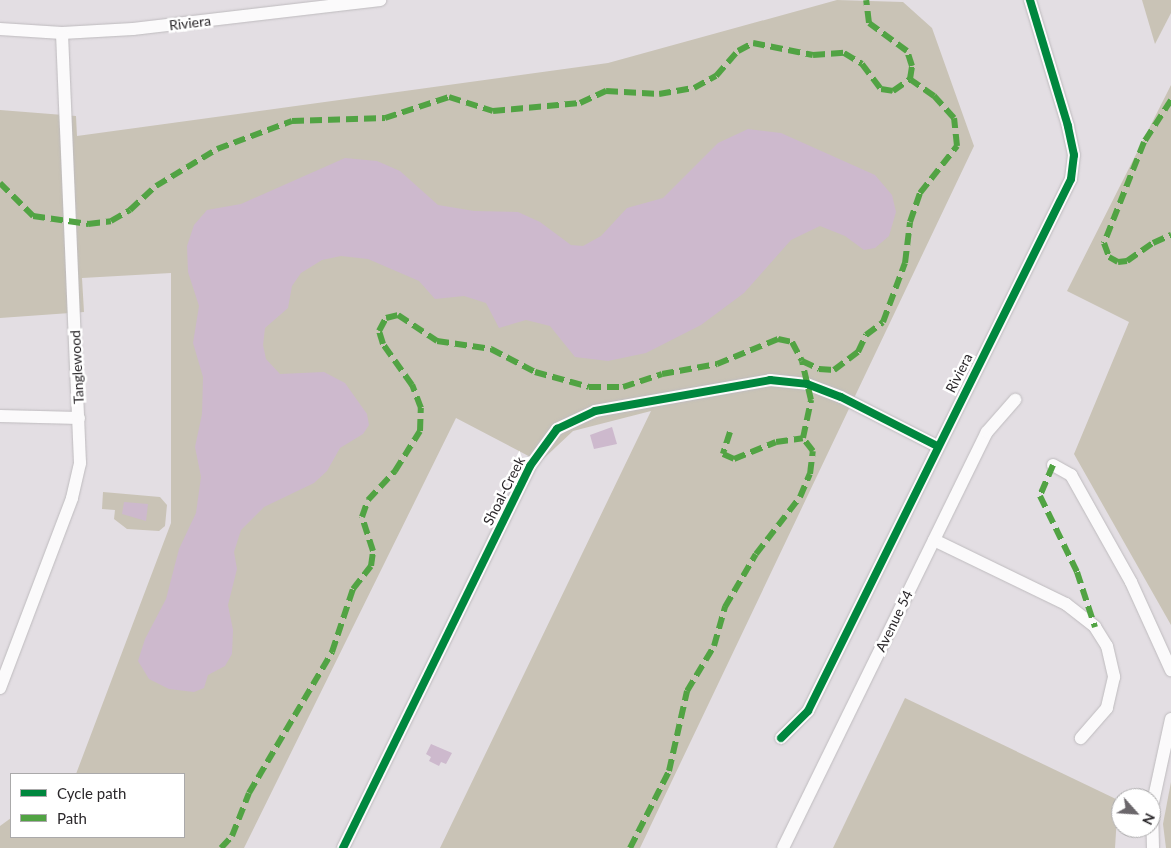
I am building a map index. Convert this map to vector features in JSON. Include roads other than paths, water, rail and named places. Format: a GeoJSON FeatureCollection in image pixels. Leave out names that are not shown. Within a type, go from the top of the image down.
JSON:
{"type":"FeatureCollection","features":[{"type":"Feature","properties":{"kind":"street","name":"Riviera"},"geometry":{"type":"LineString","coordinates":[[0,29],[62,33],[133,29],[380,0]]}},
{"type":"Feature","properties":{"kind":"street","name":"Riviera"},"geometry":{"type":"LineString","coordinates":[[781,738],[808,711],[937,446],[1071,179],[1074,155],[1068,126],[1030,0]]}},
{"type":"Feature","properties":{"kind":"street","name":"Tanglewood"},"geometry":{"type":"LineString","coordinates":[[0,688],[72,498],[80,462],[62,33]]}},
{"type":"Feature","properties":{"kind":"street","name":"Shoal-Creek"},"geometry":{"type":"LineString","coordinates":[[343,848],[530,466],[557,429],[595,411],[770,380],[806,384],[841,397],[937,446]]}},
{"type":"Feature","properties":{"kind":"street","name":"Avenue 54"},"geometry":{"type":"LineString","coordinates":[[783,848],[987,432],[1015,400]]}},
{"type":"Feature","properties":{"kind":"street"},"geometry":{"type":"LineString","coordinates":[[0,416],[79,418]]}},
{"type":"Feature","properties":{"kind":"street"},"geometry":{"type":"LineString","coordinates":[[1054,465],[1071,475],[1131,582],[1171,670]]}},
{"type":"Feature","properties":{"kind":"street"},"geometry":{"type":"LineString","coordinates":[[934,540],[1066,604],[1095,627],[1107,646],[1114,677],[1107,708],[1081,738]]}},
{"type":"Feature","properties":{"kind":"street"},"geometry":{"type":"LineString","coordinates":[[1153,848],[1152,807],[1171,719]]}}]}
